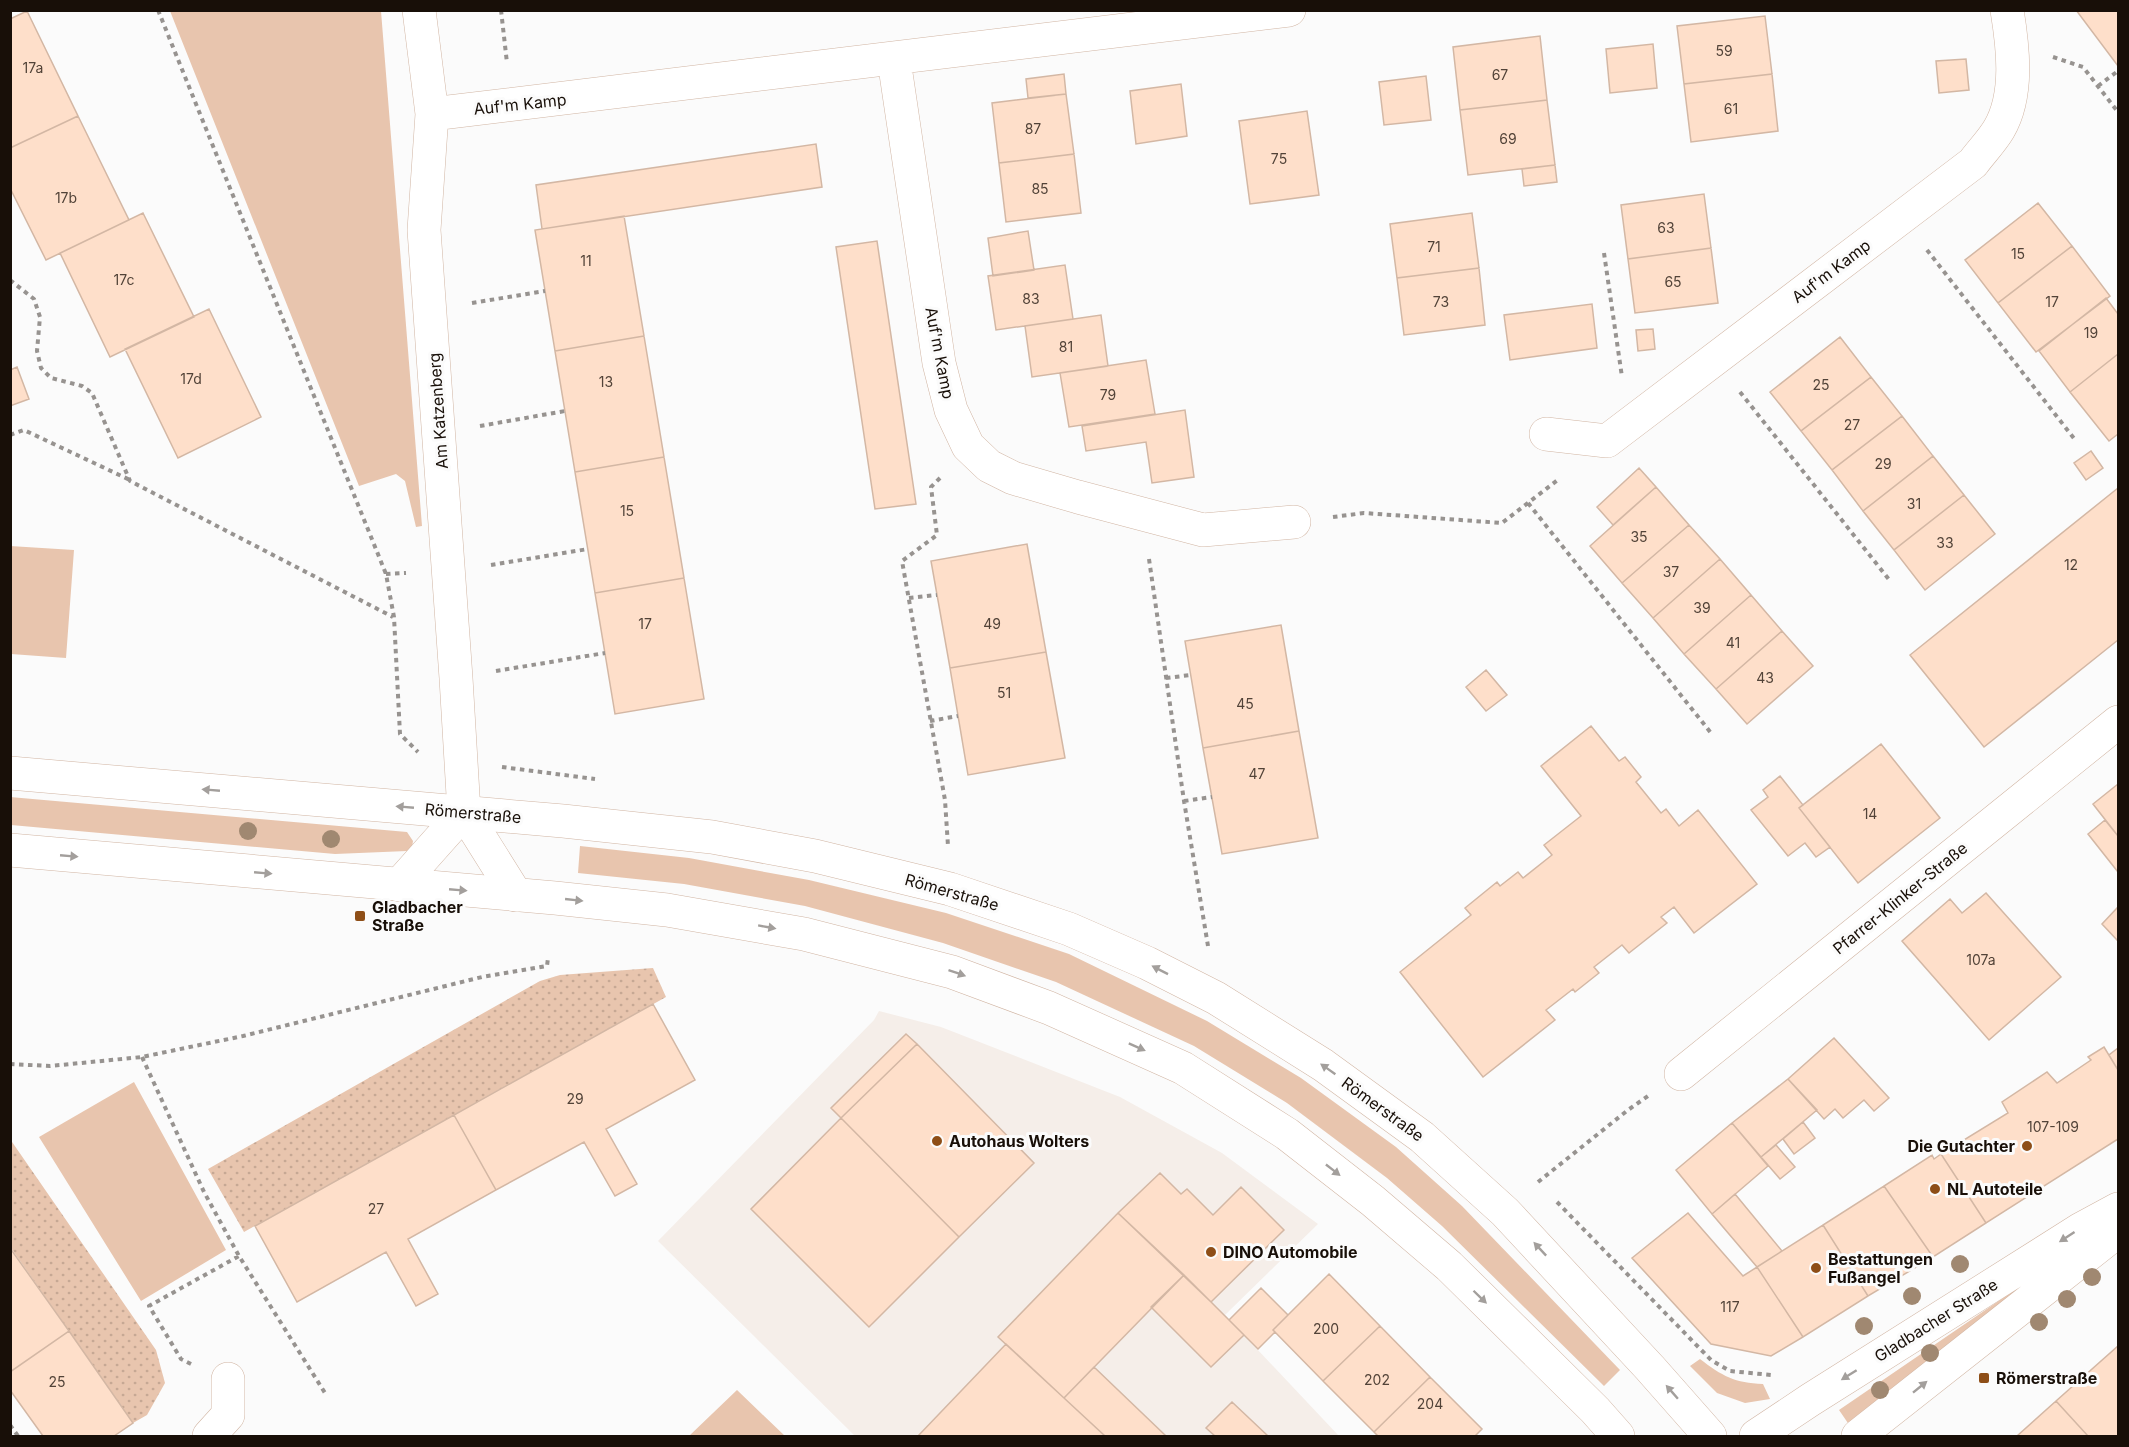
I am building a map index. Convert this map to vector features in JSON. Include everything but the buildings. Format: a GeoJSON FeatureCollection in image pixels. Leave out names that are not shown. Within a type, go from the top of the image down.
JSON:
{"type":"FeatureCollection","features":[{"type":"Feature","properties":{"kind":"main road","name":"Am Katzenberg"},"geometry":{"type":"LineString","coordinates":[[419,10],[432,114],[424,230],[464,812],[516,895]]}},
{"type":"Feature","properties":{"kind":"main road","name":"Auf'm Kamp"},"geometry":{"type":"LineString","coordinates":[[432,114],[894,60],[1289,10]]}},
{"type":"Feature","properties":{"kind":"main road","name":"Auf'm Kamp"},"geometry":{"type":"LineString","coordinates":[[1618,433],[1973,162],[1999,129],[2010,97],[2013,45],[2007,10]]}},
{"type":"Feature","properties":{"kind":"main road","name":"Auf'm Kamp"},"geometry":{"type":"LineString","coordinates":[[894,60],[939,363],[951,410],[968,446],[989,466],[1013,478],[1203,530],[1294,522]]}},
{"type":"Feature","properties":{"kind":"main road"},"geometry":{"type":"LineString","coordinates":[[1546,434],[1618,433]]}},
{"type":"Feature","properties":{"kind":"main road","name":"Pfarrer-Klinker-Straße"},"geometry":{"type":"LineString","coordinates":[[1681,1074],[2118,722]]}},
{"type":"Feature","properties":{"kind":"main road","name":"Römerstraße"},"geometry":{"type":"LineString","coordinates":[[10,773],[464,812],[701,836],[815,856],[950,889],[1070,929],[1216,998],[1304,1053],[1422,1137],[1505,1212],[1650,1368],[1710,1437]]}},
{"type":"Feature","properties":{"kind":"main road"},"geometry":{"type":"LineString","coordinates":[[399,885],[464,812]]}},
{"type":"Feature","properties":{"kind":"main road"},"geometry":{"type":"LineString","coordinates":[[10,850],[667,910],[804,934],[901,957],[952,972],[1049,1008],[1183,1068],[1287,1134],[1373,1201],[1449,1266],[1595,1410],[1618,1437]]}},
{"type":"Feature","properties":{"kind":"main road","name":"Gladbacher Straße"},"geometry":{"type":"LineString","coordinates":[[1756,1437],[1809,1400],[2081,1228],[2118,1209]]}},
{"type":"Feature","properties":{"kind":"main road","name":"Gladbacher Straße"},"geometry":{"type":"LineString","coordinates":[[1858,1437],[2118,1231]]}},
{"type":"Feature","properties":{"kind":"main road"},"geometry":{"type":"LineString","coordinates":[[209,1437],[228,1415],[228,1379]]}},
{"type":"Feature","properties":{"kind":"path"},"geometry":{"type":"LineString","coordinates":[[158,10],[386,574],[394,617],[400,734],[423,756]]}},
{"type":"Feature","properties":{"kind":"path"},"geometry":{"type":"LineString","coordinates":[[501,10],[513,106]]}},
{"type":"Feature","properties":{"kind":"path"},"geometry":{"type":"LineString","coordinates":[[2013,45],[2083,67],[2118,112]]}},
{"type":"Feature","properties":{"kind":"path"},"geometry":{"type":"LineString","coordinates":[[2098,86],[2118,71]]}},
{"type":"Feature","properties":{"kind":"path"},"geometry":{"type":"LineString","coordinates":[[1901,218],[2076,441]]}},
{"type":"Feature","properties":{"kind":"path"},"geometry":{"type":"LineString","coordinates":[[1294,522],[1364,513],[1502,523],[1618,433],[1604,253]]}},
{"type":"Feature","properties":{"kind":"path"},"geometry":{"type":"LineString","coordinates":[[10,280],[34,299],[40,317],[37,351],[41,368],[51,378],[82,386],[92,393],[130,481]]}},
{"type":"Feature","properties":{"kind":"path"},"geometry":{"type":"LineString","coordinates":[[430,309],[545,291]]}},
{"type":"Feature","properties":{"kind":"path"},"geometry":{"type":"LineString","coordinates":[[1715,360],[1891,582]]}},
{"type":"Feature","properties":{"kind":"path"},"geometry":{"type":"LineString","coordinates":[[439,432],[565,411]]}},
{"type":"Feature","properties":{"kind":"path"},"geometry":{"type":"LineString","coordinates":[[10,435],[24,430],[130,481],[394,617]]}},
{"type":"Feature","properties":{"kind":"path"},"geometry":{"type":"LineString","coordinates":[[948,846],[945,800],[902,561],[937,535],[931,488],[968,446]]}},
{"type":"Feature","properties":{"kind":"path"},"geometry":{"type":"LineString","coordinates":[[1528,503],[1711,733]]}},
{"type":"Feature","properties":{"kind":"path"},"geometry":{"type":"LineString","coordinates":[[1142,514],[1184,801],[1209,948]]}},
{"type":"Feature","properties":{"kind":"path"},"geometry":{"type":"LineString","coordinates":[[449,572],[588,549]]}},
{"type":"Feature","properties":{"kind":"path"},"geometry":{"type":"LineString","coordinates":[[909,598],[937,595]]}},
{"type":"Feature","properties":{"kind":"path"},"geometry":{"type":"LineString","coordinates":[[456,678],[605,653]]}},
{"type":"Feature","properties":{"kind":"path"},"geometry":{"type":"LineString","coordinates":[[1166,678],[1191,675]]}},
{"type":"Feature","properties":{"kind":"path"},"geometry":{"type":"LineString","coordinates":[[930,721],[958,716]]}},
{"type":"Feature","properties":{"kind":"path"},"geometry":{"type":"LineString","coordinates":[[1184,801],[1212,797]]}},
{"type":"Feature","properties":{"kind":"path"},"geometry":{"type":"LineString","coordinates":[[10,1064],[50,1066],[142,1058],[243,1036],[482,976],[547,966],[548,958]]}},
{"type":"Feature","properties":{"kind":"path"},"geometry":{"type":"LineString","coordinates":[[142,1058],[204,1192],[239,1256],[325,1393]]}},
{"type":"Feature","properties":{"kind":"path"},"geometry":{"type":"LineString","coordinates":[[1538,1182],[1628,1110],[1681,1074]]}},
{"type":"Feature","properties":{"kind":"path"},"geometry":{"type":"LineString","coordinates":[[228,1379],[180,1359],[149,1306],[239,1256]]}},
{"type":"Feature","properties":{"kind":"path"},"geometry":{"type":"LineString","coordinates":[[10,1425],[18,1437]]}},
{"type":"Feature","properties":{"kind":"shaded area"},"geometry":{"type":"Polygon","coordinates":[[[170,11],[381,11],[422,526],[416,527],[405,481],[396,474],[359,486],[170,11]]]}},
{"type":"Feature","properties":{"kind":"shaded area"},"geometry":{"type":"Polygon","coordinates":[[[10,546],[74,550],[66,658],[11,654],[10,546]]]}},
{"type":"Feature","properties":{"kind":"shaded area"},"geometry":{"type":"Polygon","coordinates":[[[10,797],[407,832],[413,841],[412,847],[407,851],[335,854],[11,825],[10,797]]]}},
{"type":"Feature","properties":{"kind":"shaded area"},"geometry":{"type":"Polygon","coordinates":[[[580,846],[689,858],[809,880],[946,913],[1069,954],[1207,1021],[1301,1078],[1396,1147],[1462,1206],[1620,1370],[1604,1386],[1442,1226],[1387,1178],[1287,1103],[1194,1046],[1056,982],[943,943],[805,906],[684,884],[578,873],[580,846]]]}},
{"type":"Feature","properties":{"kind":"shaded area"},"geometry":{"type":"Polygon","coordinates":[[[653,968],[666,997],[244,1232],[208,1169],[540,981],[560,975],[653,968]]]}},
{"type":"Feature","properties":{"kind":"shaded area"},"geometry":{"type":"Polygon","coordinates":[[[879,1011],[941,1027],[1120,1097],[1222,1153],[1318,1224],[1225,1315],[1339,1436],[855,1436],[658,1241],[874,1020],[879,1011]]]}},
{"type":"Feature","properties":{"kind":"shaded area"},"geometry":{"type":"Polygon","coordinates":[[[134,1082],[226,1250],[141,1301],[39,1137],[134,1082]]]}},
{"type":"Feature","properties":{"kind":"shaded area"},"geometry":{"type":"Polygon","coordinates":[[[10,1139],[156,1350],[165,1383],[147,1415],[133,1423],[11,1248],[10,1139]]]}},
{"type":"Feature","properties":{"kind":"shaded area"},"geometry":{"type":"Polygon","coordinates":[[[2036,1284],[1852,1429],[1839,1410],[2022,1285],[2036,1284]]]}},
{"type":"Feature","properties":{"kind":"shaded area"},"geometry":{"type":"Polygon","coordinates":[[[1700,1359],[1729,1378],[1763,1384],[1770,1399],[1745,1403],[1717,1393],[1690,1366],[1700,1359]]]}},
{"type":"Feature","properties":{"kind":"shaded area"},"geometry":{"type":"Polygon","coordinates":[[[737,1390],[785,1436],[689,1436],[737,1390]]]}},
{"type":"Feature","properties":{"kind":"place","name":"Gladbacher Straße"},"geometry":{"type":"Point","coordinates":[360,916]}},
{"type":"Feature","properties":{"kind":"place","name":"Autohaus Wolters"},"geometry":{"type":"Point","coordinates":[937,1141]}},
{"type":"Feature","properties":{"kind":"place","name":"Die Gutachter"},"geometry":{"type":"Point","coordinates":[2027,1146]}},
{"type":"Feature","properties":{"kind":"place","name":"NL Autoteile"},"geometry":{"type":"Point","coordinates":[1935,1189]}},
{"type":"Feature","properties":{"kind":"place","name":"DINO Automobile"},"geometry":{"type":"Point","coordinates":[1211,1252]}},
{"type":"Feature","properties":{"kind":"place","name":"Bestattungen Fußangel"},"geometry":{"type":"Point","coordinates":[1816,1268]}},
{"type":"Feature","properties":{"kind":"place","name":"Römerstraße"},"geometry":{"type":"Point","coordinates":[1984,1378]}}]}
